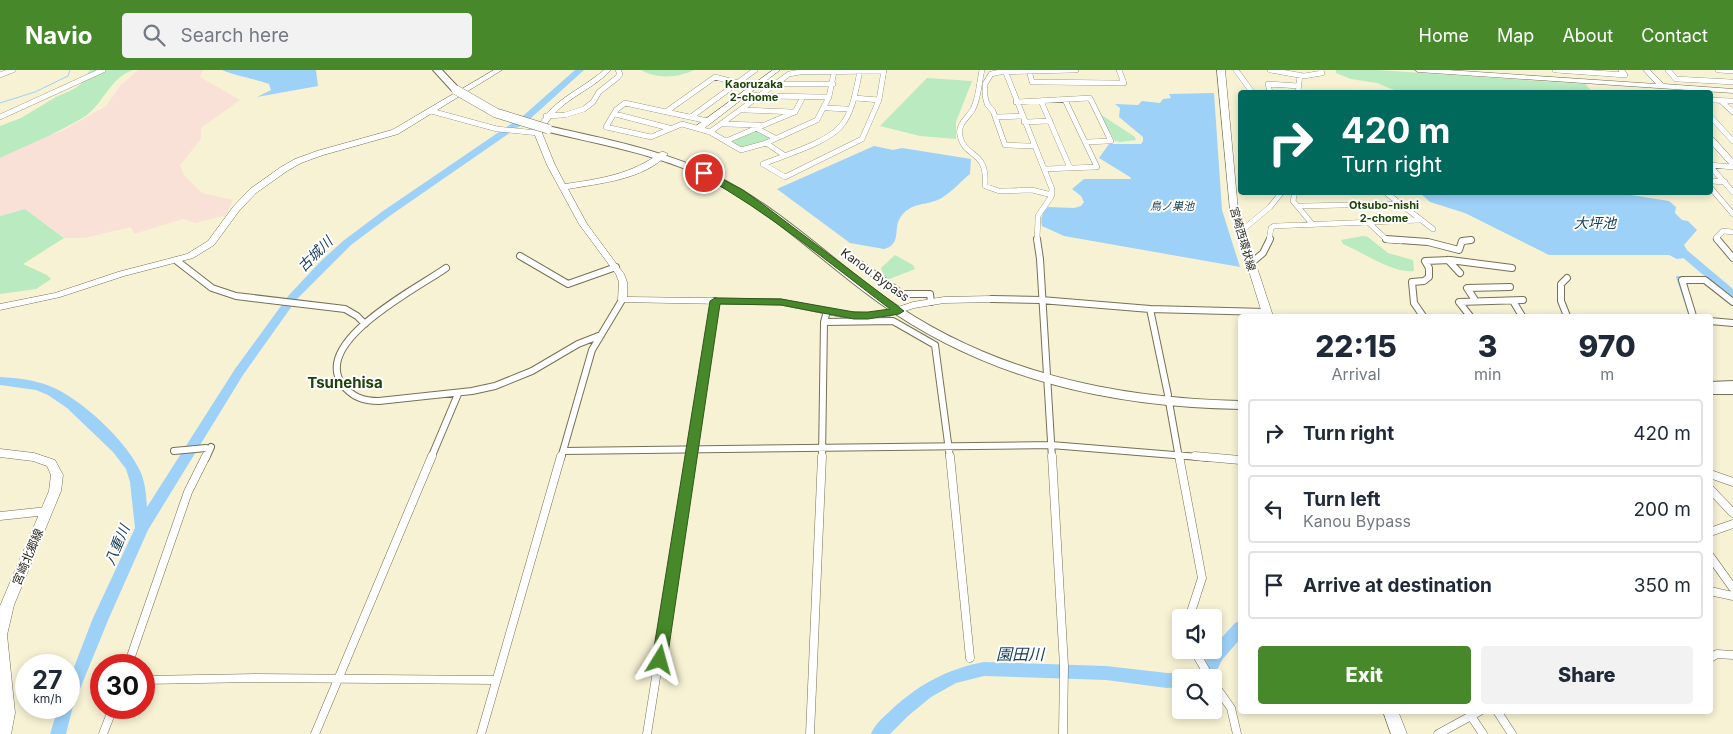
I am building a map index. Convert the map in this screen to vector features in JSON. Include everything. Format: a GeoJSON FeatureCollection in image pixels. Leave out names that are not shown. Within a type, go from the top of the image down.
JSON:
{"type":"FeatureCollection","features":[{"type":"Feature","properties":{"kind":"highway","name":"Kanou Bypass"},"geometry":{"type":"LineString","coordinates":[[437,70],[459,89],[496,113],[662,155],[704,173],[739,192],[903,309],[939,341],[986,358],[1117,395],[1238,405]]}},
{"type":"Feature","properties":{"kind":"highway","name":"Kanou Bypass"},"geometry":{"type":"LineString","coordinates":[[443,70],[459,89]]}},
{"type":"Feature","properties":{"kind":"highway","name":"Kanou Bypass"},"geometry":{"type":"LineString","coordinates":[[903,309],[990,353],[1046,376]]}},
{"type":"Feature","properties":{"kind":"highway"},"geometry":{"type":"LineString","coordinates":[[1713,379],[1733,378]]}},
{"type":"Feature","properties":{"kind":"highway"},"geometry":{"type":"LineString","coordinates":[[1713,386],[1733,385]]}},
{"type":"Feature","properties":{"kind":"highway","name":"Kanou Bypass"},"geometry":{"type":"LineString","coordinates":[[1168,399],[1238,398]]}},
{"type":"Feature","properties":{"kind":"main road","name":"宮崎西環状線"},"geometry":{"type":"LineString","coordinates":[[1221,70],[1234,210],[1267,314]]}},
{"type":"Feature","properties":{"kind":"main road","name":"宮崎北郷線"},"geometry":{"type":"LineString","coordinates":[[0,453],[34,457],[51,463],[57,475],[55,491],[47,511],[4,605],[0,635],[8,713],[3,734]]}},
{"type":"Feature","properties":{"kind":"main road"},"geometry":{"type":"LineString","coordinates":[[1391,714],[1399,734]]}},
{"type":"Feature","properties":{"kind":"street"},"geometry":{"type":"LineString","coordinates":[[0,75],[13,70]]}},
{"type":"Feature","properties":{"kind":"street"},"geometry":{"type":"LineString","coordinates":[[0,116],[103,70]]}},
{"type":"Feature","properties":{"kind":"street"},"geometry":{"type":"LineString","coordinates":[[0,307],[57,295],[121,274],[177,261],[190,256],[211,243],[243,200],[264,181],[284,169],[315,155],[395,132],[499,70]]}},
{"type":"Feature","properties":{"kind":"street"},"geometry":{"type":"LineString","coordinates":[[481,734],[592,350],[622,300],[623,282],[616,267],[583,224],[539,140],[553,109],[589,86],[608,70]]}},
{"type":"Feature","properties":{"kind":"street"},"geometry":{"type":"LineString","coordinates":[[431,111],[515,132],[545,126],[583,109],[593,102],[599,92],[614,83],[620,74],[618,70]]}},
{"type":"Feature","properties":{"kind":"street"},"geometry":{"type":"LineString","coordinates":[[690,117],[755,70]]}},
{"type":"Feature","properties":{"kind":"street"},"geometry":{"type":"LineString","coordinates":[[699,128],[777,70]]}},
{"type":"Feature","properties":{"kind":"street"},"geometry":{"type":"LineString","coordinates":[[710,132],[789,74],[800,72],[884,70],[879,100],[862,139],[785,177],[763,164],[840,128],[855,98],[860,71]]}},
{"type":"Feature","properties":{"kind":"street"},"geometry":{"type":"LineString","coordinates":[[982,70],[972,110],[961,121],[960,137],[965,146],[978,155],[988,173],[985,186],[999,191],[1032,190],[1052,195]]}},
{"type":"Feature","properties":{"kind":"street"},"geometry":{"type":"LineString","coordinates":[[1034,146],[1005,146],[985,96],[985,84],[990,74],[1029,70],[1076,70]]}},
{"type":"Feature","properties":{"kind":"street"},"geometry":{"type":"LineString","coordinates":[[1029,70],[1032,82],[1124,83],[1119,70]]}},
{"type":"Feature","properties":{"kind":"street"},"geometry":{"type":"LineString","coordinates":[[1236,70],[1251,90]]}},
{"type":"Feature","properties":{"kind":"street"},"geometry":{"type":"LineString","coordinates":[[1270,70],[1300,75],[1321,75],[1321,70]]}},
{"type":"Feature","properties":{"kind":"street"},"geometry":{"type":"LineString","coordinates":[[1418,70],[1733,91]]}},
{"type":"Feature","properties":{"kind":"street"},"geometry":{"type":"LineString","coordinates":[[1555,70],[1625,74],[1621,70]]}},
{"type":"Feature","properties":{"kind":"street"},"geometry":{"type":"LineString","coordinates":[[1646,70],[1666,90]]}},
{"type":"Feature","properties":{"kind":"street"},"geometry":{"type":"LineString","coordinates":[[1668,70],[1676,79],[1733,82]]}},
{"type":"Feature","properties":{"kind":"street"},"geometry":{"type":"LineString","coordinates":[[1718,70],[1733,71]]}},
{"type":"Feature","properties":{"kind":"street"},"geometry":{"type":"LineString","coordinates":[[708,121],[625,103],[616,110],[606,127],[650,137],[682,124],[710,132],[741,150],[766,143],[817,120],[830,97],[834,72]]}},
{"type":"Feature","properties":{"kind":"street"},"geometry":{"type":"LineString","coordinates":[[1006,73],[1052,189],[1052,195],[1038,215],[1036,233],[1040,259],[1064,666],[1063,734]]}},
{"type":"Feature","properties":{"kind":"street"},"geometry":{"type":"LineString","coordinates":[[1298,90],[1300,75]]}},
{"type":"Feature","properties":{"kind":"street"},"geometry":{"type":"LineString","coordinates":[[667,111],[715,77],[754,86]]}},
{"type":"Feature","properties":{"kind":"street"},"geometry":{"type":"LineString","coordinates":[[775,84],[833,84]]}},
{"type":"Feature","properties":{"kind":"street"},"geometry":{"type":"LineString","coordinates":[[1270,90],[1268,84],[1298,86]]}},
{"type":"Feature","properties":{"kind":"street"},"geometry":{"type":"LineString","coordinates":[[745,93],[759,96],[830,97]]}},
{"type":"Feature","properties":{"kind":"street"},"geometry":{"type":"LineString","coordinates":[[977,96],[985,96]]}},
{"type":"Feature","properties":{"kind":"street"},"geometry":{"type":"LineString","coordinates":[[726,141],[795,112],[803,97]]}},
{"type":"Feature","properties":{"kind":"street"},"geometry":{"type":"LineString","coordinates":[[855,98],[879,100]]}},
{"type":"Feature","properties":{"kind":"street"},"geometry":{"type":"LineString","coordinates":[[1016,102],[1090,98],[1111,141],[1085,142]]}},
{"type":"Feature","properties":{"kind":"street"},"geometry":{"type":"LineString","coordinates":[[1044,169],[1097,168],[1065,100]]}},
{"type":"Feature","properties":{"kind":"street"},"geometry":{"type":"LineString","coordinates":[[1713,100],[1733,101]]}},
{"type":"Feature","properties":{"kind":"street"},"geometry":{"type":"LineString","coordinates":[[1041,101],[1070,168]]}},
{"type":"Feature","properties":{"kind":"street"},"geometry":{"type":"LineString","coordinates":[[1722,101],[1733,112]]}},
{"type":"Feature","properties":{"kind":"street"},"geometry":{"type":"LineString","coordinates":[[824,108],[849,109]]}},
{"type":"Feature","properties":{"kind":"street"},"geometry":{"type":"LineString","coordinates":[[742,110],[795,112]]}},
{"type":"Feature","properties":{"kind":"street"},"geometry":{"type":"LineString","coordinates":[[615,114],[670,128]]}},
{"type":"Feature","properties":{"kind":"street"},"geometry":{"type":"LineString","coordinates":[[995,117],[1022,116]]}},
{"type":"Feature","properties":{"kind":"street"},"geometry":{"type":"LineString","coordinates":[[1713,120],[1733,141]]}},
{"type":"Feature","properties":{"kind":"street"},"geometry":{"type":"LineString","coordinates":[[1024,122],[1050,121]]}},
{"type":"Feature","properties":{"kind":"street"},"geometry":{"type":"LineString","coordinates":[[722,124],[763,125]]}},
{"type":"Feature","properties":{"kind":"street"},"geometry":{"type":"LineString","coordinates":[[756,128],[775,138]]}},
{"type":"Feature","properties":{"kind":"street"},"geometry":{"type":"LineString","coordinates":[[1713,142],[1733,165]]}},
{"type":"Feature","properties":{"kind":"street"},"geometry":{"type":"LineString","coordinates":[[766,143],[784,155]]}},
{"type":"Feature","properties":{"kind":"street"},"geometry":{"type":"LineString","coordinates":[[564,187],[626,174],[651,164],[662,155]]}},
{"type":"Feature","properties":{"kind":"street"},"geometry":{"type":"LineString","coordinates":[[1713,166],[1733,165]]}},
{"type":"Feature","properties":{"kind":"street"},"geometry":{"type":"LineString","coordinates":[[1713,169],[1733,192]]}},
{"type":"Feature","properties":{"kind":"street"},"geometry":{"type":"LineString","coordinates":[[1713,182],[1725,182]]}},
{"type":"Feature","properties":{"kind":"street"},"geometry":{"type":"LineString","coordinates":[[1713,191],[1733,214]]}},
{"type":"Feature","properties":{"kind":"street"},"geometry":{"type":"LineString","coordinates":[[1240,232],[1270,207],[1280,195]]}},
{"type":"Feature","properties":{"kind":"street"},"geometry":{"type":"LineString","coordinates":[[1294,195],[1293,201],[1313,225]]}},
{"type":"Feature","properties":{"kind":"street"},"geometry":{"type":"LineString","coordinates":[[1389,195],[1433,229]]}},
{"type":"Feature","properties":{"kind":"street"},"geometry":{"type":"LineString","coordinates":[[1298,206],[1400,204]]}},
{"type":"Feature","properties":{"kind":"street"},"geometry":{"type":"LineString","coordinates":[[1250,264],[1267,250],[1271,241],[1271,228],[1274,226],[1421,220]]}},
{"type":"Feature","properties":{"kind":"street"},"geometry":{"type":"LineString","coordinates":[[1368,222],[1387,240],[1428,242],[1459,250],[1462,241],[1471,240]]}},
{"type":"Feature","properties":{"kind":"street"},"geometry":{"type":"LineString","coordinates":[[1733,232],[1723,231],[1716,238],[1733,258]]}},
{"type":"Feature","properties":{"kind":"street"},"geometry":{"type":"LineString","coordinates":[[520,256],[568,284],[616,267]]}},
{"type":"Feature","properties":{"kind":"street"},"geometry":{"type":"LineString","coordinates":[[1422,314],[1414,303],[1412,282],[1429,277],[1429,268],[1425,261],[1448,260],[1512,268]]}},
{"type":"Feature","properties":{"kind":"street"},"geometry":{"type":"LineString","coordinates":[[1448,260],[1460,273]]}},
{"type":"Feature","properties":{"kind":"street"},"geometry":{"type":"LineString","coordinates":[[177,261],[212,288],[236,296],[345,309],[357,316],[365,324]]}},
{"type":"Feature","properties":{"kind":"street"},"geometry":{"type":"LineString","coordinates":[[860,264],[902,294],[930,294],[931,302]]}},
{"type":"Feature","properties":{"kind":"street"},"geometry":{"type":"LineString","coordinates":[[446,268],[365,324],[346,341],[337,358],[337,372],[340,381],[355,396],[363,400],[379,401],[404,397],[458,394],[493,386],[519,377],[550,362],[588,338],[601,335]]}},
{"type":"Feature","properties":{"kind":"street"},"geometry":{"type":"LineString","coordinates":[[1566,314],[1560,296],[1561,284],[1567,278]]}},
{"type":"Feature","properties":{"kind":"street"},"geometry":{"type":"LineString","coordinates":[[1692,314],[1682,280],[1705,280],[1733,302]]}},
{"type":"Feature","properties":{"kind":"street"},"geometry":{"type":"LineString","coordinates":[[1476,300],[1467,288],[1510,287]]}},
{"type":"Feature","properties":{"kind":"street"},"geometry":{"type":"LineString","coordinates":[[622,300],[781,302],[827,311],[868,316],[931,302],[957,299],[1042,300],[1150,309],[1267,314]]}},
{"type":"Feature","properties":{"kind":"street"},"geometry":{"type":"LineString","coordinates":[[1468,314],[1459,302],[1522,300]]}},
{"type":"Feature","properties":{"kind":"street"},"geometry":{"type":"LineString","coordinates":[[647,734],[715,301]]}},
{"type":"Feature","properties":{"kind":"street"},"geometry":{"type":"LineString","coordinates":[[1513,301],[1521,314]]}},
{"type":"Feature","properties":{"kind":"street"},"geometry":{"type":"LineString","coordinates":[[1150,309],[1180,455],[1202,578],[1192,609]]}},
{"type":"Feature","properties":{"kind":"street"},"geometry":{"type":"LineString","coordinates":[[810,734],[822,448],[824,322],[827,311]]}},
{"type":"Feature","properties":{"kind":"street"},"geometry":{"type":"LineString","coordinates":[[824,322],[893,321],[939,341],[970,658]]}},
{"type":"Feature","properties":{"kind":"street"},"geometry":{"type":"LineString","coordinates":[[1713,321],[1733,323]]}},
{"type":"Feature","properties":{"kind":"street"},"geometry":{"type":"LineString","coordinates":[[1713,392],[1733,391]]}},
{"type":"Feature","properties":{"kind":"street"},"geometry":{"type":"LineString","coordinates":[[315,734],[336,680],[458,394]]}},
{"type":"Feature","properties":{"kind":"street"},"geometry":{"type":"LineString","coordinates":[[563,451],[1051,445],[1238,460]]}},
{"type":"Feature","properties":{"kind":"street"},"geometry":{"type":"LineString","coordinates":[[132,654],[188,492],[208,448],[174,451]]}},
{"type":"Feature","properties":{"kind":"street"},"geometry":{"type":"LineString","coordinates":[[1713,475],[1733,482]]}},
{"type":"Feature","properties":{"kind":"street"},"geometry":{"type":"LineString","coordinates":[[1713,492],[1733,512]]}},
{"type":"Feature","properties":{"kind":"street"},"geometry":{"type":"LineString","coordinates":[[0,516],[47,511]]}},
{"type":"Feature","properties":{"kind":"street"},"geometry":{"type":"LineString","coordinates":[[1713,531],[1732,527]]}},
{"type":"Feature","properties":{"kind":"street"},"geometry":{"type":"LineString","coordinates":[[1713,560],[1733,588]]}},
{"type":"Feature","properties":{"kind":"street"},"geometry":{"type":"LineString","coordinates":[[1713,592],[1733,596]]}},
{"type":"Feature","properties":{"kind":"street"},"geometry":{"type":"LineString","coordinates":[[1713,656],[1717,654],[1733,655]]}},
{"type":"Feature","properties":{"kind":"street"},"geometry":{"type":"LineString","coordinates":[[155,680],[256,678],[496,680]]}},
{"type":"Feature","properties":{"kind":"street"},"geometry":{"type":"LineString","coordinates":[[1222,695],[1231,708],[1237,734]]}},
{"type":"Feature","properties":{"kind":"street"},"geometry":{"type":"LineString","coordinates":[[1438,734],[1476,714],[1483,734]]}},
{"type":"Feature","properties":{"kind":"street"},"geometry":{"type":"LineString","coordinates":[[1499,714],[1512,734]]}},
{"type":"Feature","properties":{"kind":"street"},"geometry":{"type":"LineString","coordinates":[[103,734],[109,719]]}},
{"type":"Feature","properties":{"kind":"shaded area"},"geometry":{"type":"Polygon","coordinates":[[[138,70],[203,70],[200,77],[240,100],[201,128],[201,139],[180,165],[184,175],[202,193],[233,200],[226,215],[195,223],[183,219],[134,234],[131,227],[85,238],[65,238],[25,209],[0,216],[0,153],[4,148],[62,131],[106,106],[120,86],[138,70]]]}},
{"type":"Feature","properties":{"kind":"green space"},"geometry":{"type":"Polygon","coordinates":[[[90,70],[133,70],[118,79],[91,112],[84,117],[53,134],[0,158],[0,126],[21,118],[56,97],[72,90],[80,85],[90,70]]]}},
{"type":"Feature","properties":{"kind":"green space"},"geometry":{"type":"Polygon","coordinates":[[[641,70],[694,70],[681,75],[660,76],[641,70]]]}},
{"type":"Feature","properties":{"kind":"green space"},"geometry":{"type":"Polygon","coordinates":[[[1336,70],[1377,70],[1585,84],[1591,90],[1394,90],[1377,83],[1351,79],[1336,73],[1336,70]]]}},
{"type":"Feature","properties":{"kind":"green space"},"geometry":{"type":"Polygon","coordinates":[[[927,78],[972,81],[956,122],[956,139],[920,136],[880,126],[927,78]]]}},
{"type":"Feature","properties":{"kind":"green space"},"geometry":{"type":"Polygon","coordinates":[[[1100,114],[1135,137],[1136,140],[1115,141],[1100,114]]]}},
{"type":"Feature","properties":{"kind":"green space"},"geometry":{"type":"Polygon","coordinates":[[[758,131],[771,138],[740,149],[729,142],[758,131]]]}},
{"type":"Feature","properties":{"kind":"green space"},"geometry":{"type":"Polygon","coordinates":[[[25,209],[64,238],[23,264],[47,275],[51,279],[36,289],[0,294],[0,216],[25,209]]]}},
{"type":"Feature","properties":{"kind":"green space"},"geometry":{"type":"Polygon","coordinates":[[[1363,236],[1368,237],[1388,253],[1413,260],[1414,271],[1397,269],[1378,262],[1343,244],[1341,240],[1363,236]]]}},
{"type":"Feature","properties":{"kind":"green space"},"geometry":{"type":"Polygon","coordinates":[[[895,255],[913,265],[915,269],[887,280],[884,278],[881,268],[895,255]]]}},
{"type":"Feature","properties":{"kind":"water"},"geometry":{"type":"Polygon","coordinates":[[[222,70],[316,70],[318,86],[257,97],[271,90],[269,84],[222,70]]]}},
{"type":"Feature","properties":{"kind":"water","name":"鳥ノ巣池"},"geometry":{"type":"Polygon","coordinates":[[[1214,93],[1222,210],[1240,267],[1064,236],[1042,226],[1042,216],[1048,207],[1074,208],[1081,206],[1084,202],[1081,196],[1072,189],[1084,179],[1131,179],[1099,158],[1109,144],[1141,144],[1143,141],[1143,137],[1119,117],[1120,108],[1115,104],[1138,105],[1142,101],[1160,103],[1163,99],[1171,98],[1169,94],[1214,93]]]}},
{"type":"Feature","properties":{"kind":"water"},"geometry":{"type":"Polygon","coordinates":[[[874,146],[893,150],[902,148],[971,159],[970,174],[938,200],[908,209],[899,220],[893,244],[884,249],[850,243],[777,189],[874,146]]]}},
{"type":"Feature","properties":{"kind":"water","name":"大坪池"},"geometry":{"type":"Polygon","coordinates":[[[1422,195],[1631,195],[1669,201],[1676,207],[1675,213],[1682,220],[1688,221],[1697,230],[1684,245],[1691,257],[1677,259],[1669,255],[1549,255],[1465,213],[1430,202],[1422,195]]]}},
{"type":"Feature","properties":{"kind":"waterway"},"geometry":{"type":"LineString","coordinates":[[0,103],[35,92],[68,76],[70,70]]}},
{"type":"Feature","properties":{"kind":"waterway","name":"古城川"},"geometry":{"type":"LineString","coordinates":[[142,528],[239,372],[293,297],[324,264],[347,243],[387,213],[527,117],[580,70]]}},
{"type":"Feature","properties":{"kind":"waterway"},"geometry":{"type":"LineString","coordinates":[[1678,248],[1733,295]]}},
{"type":"Feature","properties":{"kind":"waterway"},"geometry":{"type":"LineString","coordinates":[[1682,277],[1677,277],[1689,314]]}},
{"type":"Feature","properties":{"kind":"waterway","name":"八重川"},"geometry":{"type":"LineString","coordinates":[[0,381],[27,384],[52,392],[72,405],[108,438],[127,459],[135,475],[140,497],[142,528]]}},
{"type":"Feature","properties":{"kind":"waterway","name":"八重川"},"geometry":{"type":"LineString","coordinates":[[80,672],[101,618],[142,528]]}},
{"type":"Feature","properties":{"kind":"waterway","name":"園田川"},"geometry":{"type":"LineString","coordinates":[[1209,669],[1216,655],[1238,630]]}},
{"type":"Feature","properties":{"kind":"waterway","name":"園田川"},"geometry":{"type":"LineString","coordinates":[[879,734],[913,700],[938,684],[967,672],[984,669],[1106,673],[1172,680]]}},
{"type":"Feature","properties":{"kind":"waterway","name":"八重川"},"geometry":{"type":"LineString","coordinates":[[58,734],[63,719]]}},
{"type":"Feature","properties":{"kind":"district","name":"Kaoruzaka 2-chome"},"geometry":{"type":"Point","coordinates":[754,90]}},
{"type":"Feature","properties":{"kind":"district","name":"Otsubo-nishi 2-chome"},"geometry":{"type":"Point","coordinates":[1384,211]}},
{"type":"Feature","properties":{"kind":"district","name":"Tsunehisa"},"geometry":{"type":"Point","coordinates":[345,383]}},
{"type":"Feature","properties":{"kind":"route"},"geometry":{"type":"LineString","coordinates":[[660,660],[715,301],[781,302],[841,314],[868,316],[899,311],[762,208],[739,192],[704,173]]}}]}
